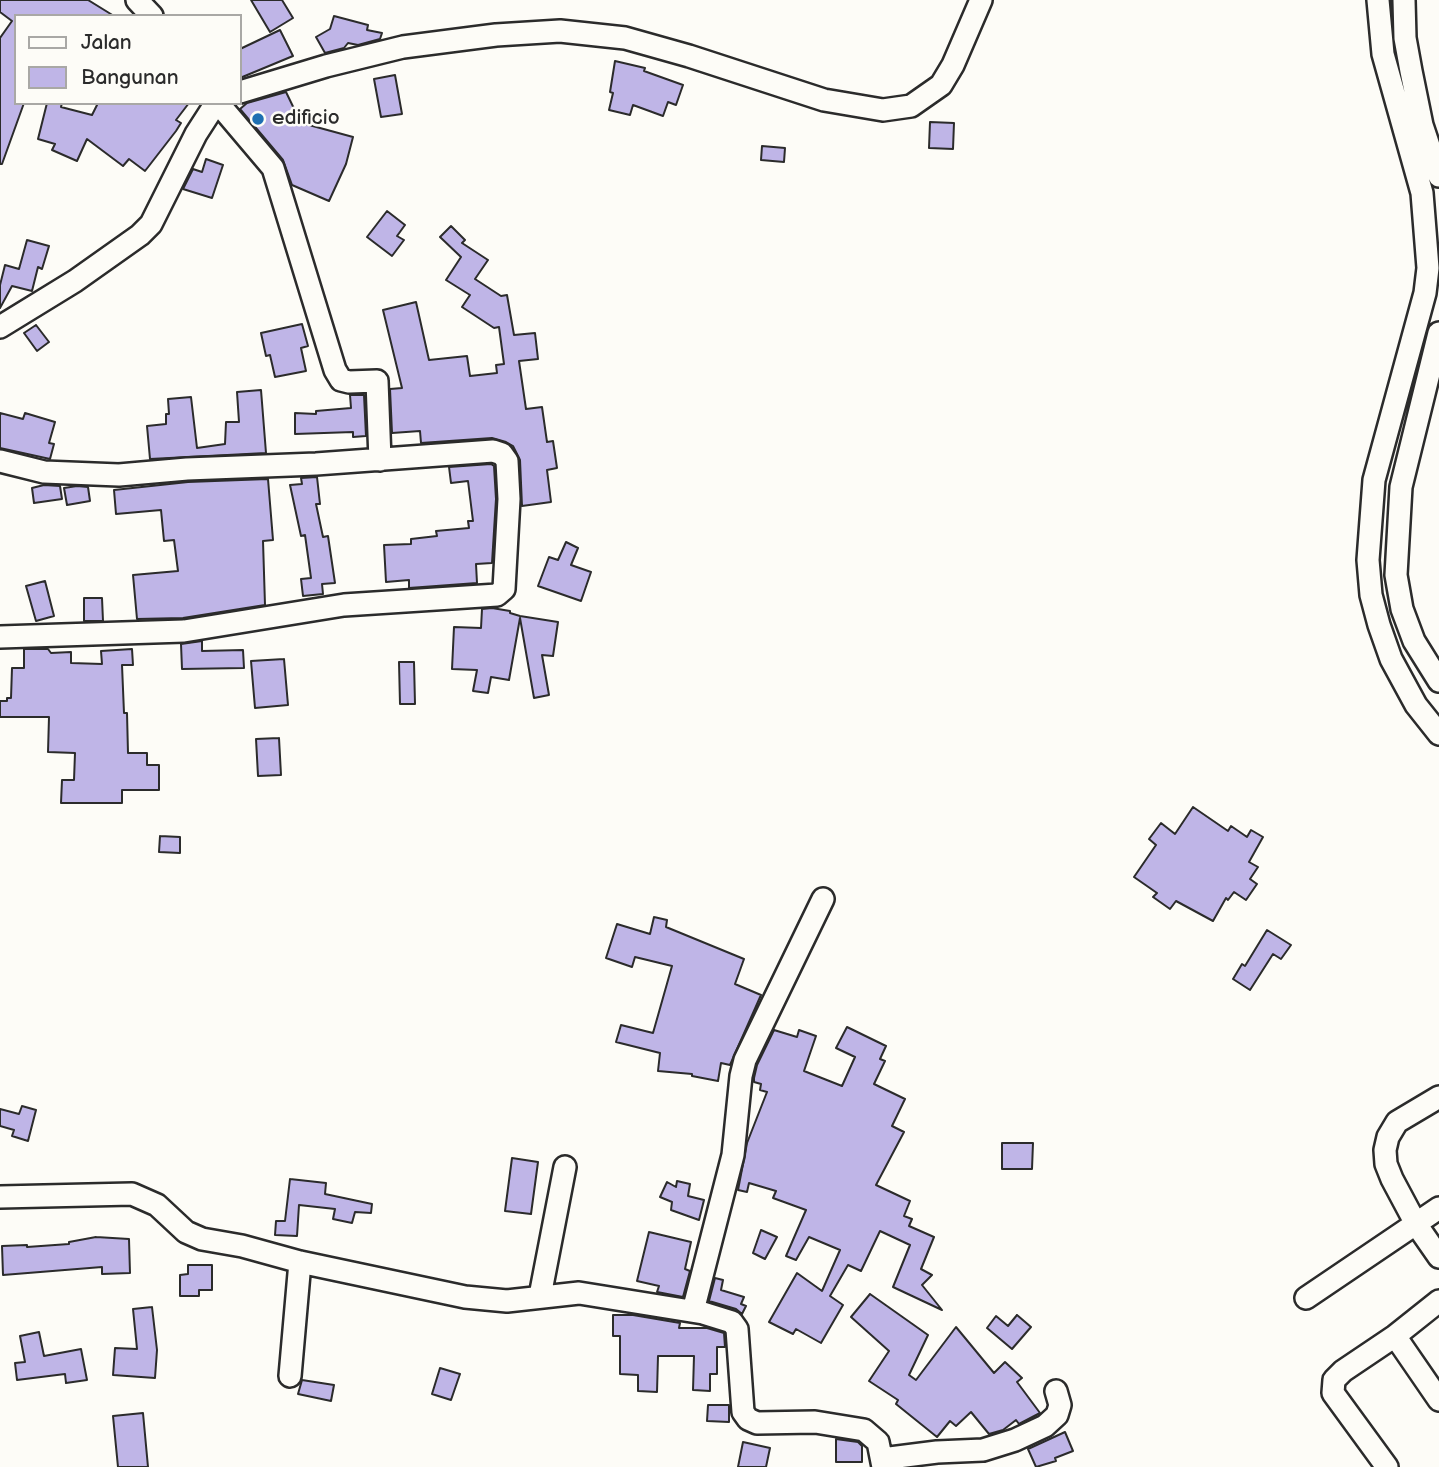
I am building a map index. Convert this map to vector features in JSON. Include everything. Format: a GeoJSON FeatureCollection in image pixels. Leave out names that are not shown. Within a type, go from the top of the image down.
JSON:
{"type":"FeatureCollection","features":[{"type":"Feature","properties":{"kind":"street"},"geometry":{"type":"LineString","coordinates":[[137,0],[150,14]]}},
{"type":"Feature","properties":{"kind":"street"},"geometry":{"type":"LineString","coordinates":[[242,91],[326,66],[403,47],[496,35],[561,31],[625,38],[824,100],[883,110],[911,106],[941,85],[953,65],[981,0]]}},
{"type":"Feature","properties":{"kind":"street"},"geometry":{"type":"LineString","coordinates":[[1378,0],[1383,54],[1422,193],[1432,294],[1374,480],[1368,559],[1371,595],[1391,659],[1416,705],[1439,734]]}},
{"type":"Feature","properties":{"kind":"street"},"geometry":{"type":"LineString","coordinates":[[1404,0],[1405,38],[1411,71],[1422,125],[1439,176]]}},
{"type":"Feature","properties":{"kind":"street"},"geometry":{"type":"LineString","coordinates":[[0,327],[75,281],[140,235],[150,224],[196,134],[216,105]]}},
{"type":"Feature","properties":{"kind":"street"},"geometry":{"type":"LineString","coordinates":[[219,105],[273,168],[335,370],[341,380],[377,381],[380,460]]}},
{"type":"Feature","properties":{"kind":"street"},"geometry":{"type":"LineString","coordinates":[[1439,332],[1401,487],[1396,575],[1402,609],[1414,641],[1439,681]]}},
{"type":"Feature","properties":{"kind":"street"},"geometry":{"type":"LineString","coordinates":[[0,461],[44,472],[119,475],[493,451],[502,454],[506,461],[509,528],[504,589],[501,593],[489,597],[344,605],[184,631],[0,637]]}},
{"type":"Feature","properties":{"kind":"street"},"geometry":{"type":"LineString","coordinates":[[1416,705],[1439,686]]}},
{"type":"Feature","properties":{"kind":"street"},"geometry":{"type":"LineString","coordinates":[[693,1311],[733,1154],[745,1060],[823,899]]}},
{"type":"Feature","properties":{"kind":"street"},"geometry":{"type":"LineString","coordinates":[[1439,1097],[1397,1122],[1388,1137],[1385,1150],[1386,1164],[1392,1179],[1416,1224],[1439,1257]]}},
{"type":"Feature","properties":{"kind":"street"},"geometry":{"type":"LineString","coordinates":[[540,1296],[565,1167]]}},
{"type":"Feature","properties":{"kind":"street"},"geometry":{"type":"LineString","coordinates":[[0,1197],[132,1194],[157,1205],[186,1232],[202,1239],[300,1262],[465,1297],[506,1301],[579,1293],[693,1311],[732,1322],[737,1329],[743,1412],[748,1419],[757,1423],[815,1422],[864,1430],[878,1442],[883,1463],[937,1452],[983,1450],[1015,1440],[1045,1426],[1057,1415],[1060,1405],[1056,1391]]}},
{"type":"Feature","properties":{"kind":"street"},"geometry":{"type":"LineString","coordinates":[[1306,1298],[1439,1208]]}},
{"type":"Feature","properties":{"kind":"street"},"geometry":{"type":"LineString","coordinates":[[290,1376],[300,1262]]}},
{"type":"Feature","properties":{"kind":"street"},"geometry":{"type":"LineString","coordinates":[[1387,1467],[1334,1393],[1334,1380],[1439,1301]]}},
{"type":"Feature","properties":{"kind":"street"},"geometry":{"type":"LineString","coordinates":[[1395,1336],[1439,1400]]}},
{"type":"Feature","properties":{"kind":"building"},"geometry":{"type":"Polygon","coordinates":[[[0,0],[88,0],[111,14],[14,14],[14,105],[23,105],[2,164],[0,38],[12,21],[0,12],[0,0]]]}},
{"type":"Feature","properties":{"kind":"building"},"geometry":{"type":"Polygon","coordinates":[[[251,0],[282,0],[293,18],[270,32],[251,0]]]}},
{"type":"Feature","properties":{"kind":"building"},"geometry":{"type":"Polygon","coordinates":[[[334,16],[368,25],[367,30],[382,33],[380,39],[358,45],[348,43],[344,48],[325,53],[316,37],[330,29],[334,16]]]}},
{"type":"Feature","properties":{"kind":"building"},"geometry":{"type":"Polygon","coordinates":[[[280,30],[293,56],[242,77],[242,48],[280,30]]]}},
{"type":"Feature","properties":{"kind":"building"},"geometry":{"type":"Polygon","coordinates":[[[615,61],[645,68],[644,71],[683,85],[676,105],[668,102],[663,116],[633,105],[630,115],[609,110],[615,61]]]}},
{"type":"Feature","properties":{"kind":"building"},"geometry":{"type":"Polygon","coordinates":[[[395,75],[402,114],[381,117],[374,79],[395,75]]]}},
{"type":"Feature","properties":{"kind":"building"},"geometry":{"type":"Polygon","coordinates":[[[286,92],[300,121],[298,122],[353,137],[346,164],[329,201],[292,185],[283,160],[240,109],[247,103],[286,92]]]}},
{"type":"Feature","properties":{"kind":"building"},"geometry":{"type":"Polygon","coordinates":[[[46,105],[62,105],[92,115],[97,105],[187,105],[176,120],[181,123],[176,131],[145,171],[129,159],[123,166],[87,139],[77,161],[52,150],[55,144],[38,139],[46,105]]]}},
{"type":"Feature","properties":{"kind":"building"},"geometry":{"type":"Polygon","coordinates":[[[930,122],[954,123],[953,149],[929,148],[930,122]]]}},
{"type":"Feature","properties":{"kind":"building"},"geometry":{"type":"Polygon","coordinates":[[[762,146],[785,148],[784,162],[761,160],[762,146]]]}},
{"type":"Feature","properties":{"kind":"building"},"geometry":{"type":"Polygon","coordinates":[[[206,159],[223,165],[212,198],[183,189],[193,169],[202,172],[206,159]]]}},
{"type":"Feature","properties":{"kind":"building"},"geometry":{"type":"Polygon","coordinates":[[[387,211],[405,225],[397,236],[404,240],[392,256],[367,237],[387,211]]]}},
{"type":"Feature","properties":{"kind":"building"},"geometry":{"type":"Polygon","coordinates":[[[451,226],[465,240],[462,243],[488,260],[475,279],[501,296],[507,295],[514,335],[535,333],[538,359],[519,361],[526,409],[542,407],[547,442],[553,441],[557,468],[547,470],[551,502],[522,506],[520,460],[513,446],[506,442],[492,438],[421,443],[420,431],[392,433],[390,389],[402,388],[383,310],[416,302],[429,360],[467,356],[470,376],[497,373],[496,365],[504,364],[499,327],[494,328],[462,307],[470,295],[446,280],[461,257],[440,237],[451,226]]]}},
{"type":"Feature","properties":{"kind":"building"},"geometry":{"type":"Polygon","coordinates":[[[27,240],[49,246],[42,269],[38,267],[32,291],[12,286],[0,308],[0,285],[5,265],[19,269],[27,240]]]}},
{"type":"Feature","properties":{"kind":"building"},"geometry":{"type":"Polygon","coordinates":[[[302,324],[308,346],[301,348],[306,371],[275,377],[270,355],[266,356],[261,333],[302,324]]]}},
{"type":"Feature","properties":{"kind":"building"},"geometry":{"type":"Polygon","coordinates":[[[36,325],[49,342],[37,351],[24,333],[36,325]]]}},
{"type":"Feature","properties":{"kind":"building"},"geometry":{"type":"Polygon","coordinates":[[[261,390],[266,453],[150,459],[147,426],[166,424],[166,414],[169,414],[168,399],[191,397],[197,448],[225,444],[226,422],[239,422],[237,392],[261,390]]]}},
{"type":"Feature","properties":{"kind":"building"},"geometry":{"type":"Polygon","coordinates":[[[350,395],[364,395],[366,436],[353,437],[353,432],[295,434],[295,413],[316,414],[316,411],[351,408],[350,395]]]}},
{"type":"Feature","properties":{"kind":"building"},"geometry":{"type":"Polygon","coordinates":[[[0,413],[23,419],[25,413],[55,422],[49,443],[54,444],[50,459],[0,448],[0,413]]]}},
{"type":"Feature","properties":{"kind":"building"},"geometry":{"type":"Polygon","coordinates":[[[494,466],[496,499],[492,563],[476,564],[477,583],[409,588],[409,580],[386,582],[384,545],[411,544],[411,539],[437,536],[436,531],[469,528],[468,521],[473,521],[468,481],[451,483],[449,467],[494,466]]]}},
{"type":"Feature","properties":{"kind":"building"},"geometry":{"type":"Polygon","coordinates":[[[317,477],[320,504],[316,504],[323,537],[328,536],[335,583],[322,584],[323,594],[303,596],[301,579],[311,578],[305,535],[301,536],[290,485],[302,484],[301,478],[317,477]]]}},
{"type":"Feature","properties":{"kind":"building"},"geometry":{"type":"Polygon","coordinates":[[[268,479],[273,540],[263,541],[265,605],[183,618],[137,619],[133,575],[178,571],[174,540],[164,541],[161,510],[116,514],[114,490],[188,482],[268,479]]]}},
{"type":"Feature","properties":{"kind":"building"},"geometry":{"type":"Polygon","coordinates":[[[44,485],[60,486],[62,499],[34,503],[32,488],[44,485]]]}},
{"type":"Feature","properties":{"kind":"building"},"geometry":{"type":"Polygon","coordinates":[[[88,487],[90,501],[67,505],[64,488],[88,487]]]}},
{"type":"Feature","properties":{"kind":"building"},"geometry":{"type":"Polygon","coordinates":[[[566,542],[578,548],[571,565],[591,572],[581,601],[538,586],[549,557],[558,560],[566,542]]]}},
{"type":"Feature","properties":{"kind":"building"},"geometry":{"type":"Polygon","coordinates":[[[45,581],[54,616],[36,621],[26,586],[45,581]]]}},
{"type":"Feature","properties":{"kind":"building"},"geometry":{"type":"Polygon","coordinates":[[[84,598],[102,598],[103,621],[84,621],[84,598]]]}},
{"type":"Feature","properties":{"kind":"building"},"geometry":{"type":"Polygon","coordinates":[[[492,608],[558,622],[553,656],[542,655],[549,695],[534,698],[520,618],[509,680],[491,677],[488,693],[473,691],[477,670],[452,669],[454,627],[481,628],[482,609],[492,608]]]}},
{"type":"Feature","properties":{"kind":"building"},"geometry":{"type":"Polygon","coordinates":[[[202,641],[202,651],[243,650],[244,668],[182,669],[181,644],[202,641]]]}},
{"type":"Feature","properties":{"kind":"building"},"geometry":{"type":"Polygon","coordinates":[[[24,649],[48,649],[51,653],[71,652],[71,663],[102,664],[101,651],[132,649],[133,665],[122,665],[128,753],[147,753],[147,765],[159,765],[159,790],[122,790],[122,803],[61,803],[62,780],[74,780],[75,753],[48,752],[49,717],[0,717],[0,701],[11,698],[12,668],[24,668],[24,649]]]}},
{"type":"Feature","properties":{"kind":"building"},"geometry":{"type":"Polygon","coordinates":[[[284,659],[288,705],[255,708],[251,661],[284,659]]]}},
{"type":"Feature","properties":{"kind":"building"},"geometry":{"type":"Polygon","coordinates":[[[399,662],[414,662],[415,704],[400,704],[399,662]]]}},
{"type":"Feature","properties":{"kind":"building"},"geometry":{"type":"Polygon","coordinates":[[[279,738],[281,775],[258,776],[256,739],[279,738]]]}},
{"type":"Feature","properties":{"kind":"building"},"geometry":{"type":"Polygon","coordinates":[[[1193,807],[1228,831],[1231,826],[1247,837],[1251,830],[1263,837],[1249,862],[1258,867],[1250,879],[1257,884],[1246,900],[1234,892],[1228,900],[1226,898],[1213,921],[1176,901],[1170,909],[1153,897],[1157,893],[1134,877],[1156,845],[1149,839],[1161,823],[1175,834],[1193,807]]]}},
{"type":"Feature","properties":{"kind":"building"},"geometry":{"type":"Polygon","coordinates":[[[160,836],[180,837],[180,853],[159,852],[160,836]]]}},
{"type":"Feature","properties":{"kind":"building"},"geometry":{"type":"Polygon","coordinates":[[[654,917],[667,920],[666,927],[744,959],[735,984],[761,995],[730,1065],[721,1063],[718,1081],[692,1074],[658,1071],[660,1053],[616,1042],[621,1025],[653,1033],[672,966],[635,957],[632,967],[606,958],[617,924],[650,934],[654,917]]]}},
{"type":"Feature","properties":{"kind":"building"},"geometry":{"type":"Polygon","coordinates":[[[1267,930],[1291,945],[1281,959],[1273,954],[1250,990],[1233,979],[1242,964],[1245,966],[1267,930]]]}},
{"type":"Feature","properties":{"kind":"building"},"geometry":{"type":"Polygon","coordinates":[[[847,1027],[886,1046],[880,1059],[885,1061],[874,1084],[905,1099],[892,1126],[904,1132],[876,1185],[910,1201],[904,1216],[912,1219],[909,1226],[934,1237],[921,1269],[932,1275],[922,1285],[942,1310],[893,1287],[910,1245],[880,1231],[861,1271],[848,1265],[830,1296],[843,1305],[821,1343],[796,1329],[793,1334],[769,1322],[797,1273],[822,1291],[840,1250],[809,1237],[796,1260],[786,1256],[806,1210],[773,1198],[776,1191],[749,1183],[747,1192],[738,1190],[747,1143],[767,1092],[760,1090],[761,1084],[754,1082],[754,1078],[757,1065],[774,1030],[797,1037],[799,1030],[816,1036],[804,1071],[842,1086],[855,1057],[836,1048],[847,1027]]]}},
{"type":"Feature","properties":{"kind":"building"},"geometry":{"type":"Polygon","coordinates":[[[22,1106],[36,1110],[28,1141],[12,1136],[14,1130],[0,1126],[0,1109],[19,1114],[22,1106]]]}},
{"type":"Feature","properties":{"kind":"building"},"geometry":{"type":"Polygon","coordinates":[[[1002,1143],[1033,1143],[1032,1169],[1002,1169],[1002,1143]]]}},
{"type":"Feature","properties":{"kind":"building"},"geometry":{"type":"Polygon","coordinates":[[[512,1158],[538,1162],[531,1214],[505,1211],[512,1158]]]}},
{"type":"Feature","properties":{"kind":"building"},"geometry":{"type":"Polygon","coordinates":[[[290,1179],[326,1183],[325,1194],[372,1204],[371,1213],[355,1212],[352,1223],[333,1219],[335,1209],[299,1205],[297,1236],[275,1235],[276,1221],[285,1221],[290,1179]]]}},
{"type":"Feature","properties":{"kind":"building"},"geometry":{"type":"Polygon","coordinates":[[[677,1181],[690,1184],[688,1196],[704,1200],[699,1220],[671,1210],[672,1202],[660,1197],[667,1182],[676,1187],[677,1181]]]}},
{"type":"Feature","properties":{"kind":"building"},"geometry":{"type":"Polygon","coordinates":[[[761,1230],[777,1237],[765,1259],[753,1253],[761,1230]]]}},
{"type":"Feature","properties":{"kind":"building"},"geometry":{"type":"Polygon","coordinates":[[[649,1232],[691,1242],[685,1269],[690,1271],[683,1297],[657,1292],[659,1286],[637,1281],[649,1232]]]}},
{"type":"Feature","properties":{"kind":"building"},"geometry":{"type":"Polygon","coordinates":[[[96,1237],[129,1239],[130,1273],[102,1274],[102,1267],[3,1275],[2,1246],[69,1244],[96,1237]]]}},
{"type":"Feature","properties":{"kind":"building"},"geometry":{"type":"Polygon","coordinates":[[[188,1265],[212,1265],[212,1290],[199,1290],[199,1296],[180,1296],[180,1275],[188,1274],[188,1265]]]}},
{"type":"Feature","properties":{"kind":"building"},"geometry":{"type":"Polygon","coordinates":[[[715,1278],[723,1280],[721,1290],[744,1297],[741,1304],[746,1306],[742,1314],[736,1309],[709,1301],[715,1278]]]}},
{"type":"Feature","properties":{"kind":"building"},"geometry":{"type":"Polygon","coordinates":[[[870,1294],[928,1335],[909,1375],[916,1380],[956,1327],[994,1373],[1005,1362],[1022,1378],[1017,1382],[1040,1413],[1019,1424],[1016,1420],[1003,1430],[989,1434],[971,1412],[956,1426],[950,1421],[937,1437],[896,1404],[898,1400],[869,1381],[889,1351],[851,1317],[870,1294]]]}},
{"type":"Feature","properties":{"kind":"building"},"geometry":{"type":"Polygon","coordinates":[[[152,1307],[157,1350],[155,1378],[113,1375],[115,1348],[137,1349],[133,1309],[152,1307]]]}},
{"type":"Feature","properties":{"kind":"building"},"geometry":{"type":"Polygon","coordinates":[[[613,1315],[633,1315],[680,1323],[679,1328],[707,1328],[724,1333],[725,1347],[717,1347],[717,1374],[710,1374],[710,1391],[693,1390],[694,1356],[658,1356],[657,1392],[638,1391],[638,1375],[620,1374],[620,1336],[613,1336],[613,1315]]]}},
{"type":"Feature","properties":{"kind":"building"},"geometry":{"type":"Polygon","coordinates":[[[1017,1315],[1031,1327],[1012,1349],[987,1328],[996,1316],[1008,1326],[1017,1315]]]}},
{"type":"Feature","properties":{"kind":"building"},"geometry":{"type":"Polygon","coordinates":[[[39,1332],[44,1356],[81,1349],[87,1380],[66,1383],[65,1374],[17,1380],[15,1363],[25,1362],[20,1336],[39,1332]]]}},
{"type":"Feature","properties":{"kind":"building"},"geometry":{"type":"Polygon","coordinates":[[[440,1368],[460,1374],[451,1400],[432,1394],[440,1368]]]}},
{"type":"Feature","properties":{"kind":"building"},"geometry":{"type":"Polygon","coordinates":[[[302,1380],[334,1385],[331,1401],[298,1394],[302,1380]]]}},
{"type":"Feature","properties":{"kind":"building"},"geometry":{"type":"Polygon","coordinates":[[[708,1405],[729,1405],[729,1422],[707,1421],[708,1405]]]}},
{"type":"Feature","properties":{"kind":"building"},"geometry":{"type":"Polygon","coordinates":[[[143,1413],[148,1467],[118,1467],[113,1416],[143,1413]]]}},
{"type":"Feature","properties":{"kind":"building"},"geometry":{"type":"Polygon","coordinates":[[[1065,1432],[1073,1451],[1055,1458],[1056,1461],[1036,1467],[1028,1449],[1065,1432]]]}},
{"type":"Feature","properties":{"kind":"building"},"geometry":{"type":"Polygon","coordinates":[[[836,1439],[858,1442],[862,1446],[862,1462],[836,1462],[836,1439]]]}},
{"type":"Feature","properties":{"kind":"building"},"geometry":{"type":"Polygon","coordinates":[[[743,1442],[770,1448],[766,1467],[738,1467],[743,1442]]]}},
{"type":"Feature","properties":{"kind":"place","name":"edificio"},"geometry":{"type":"Point","coordinates":[258,119]}}]}
